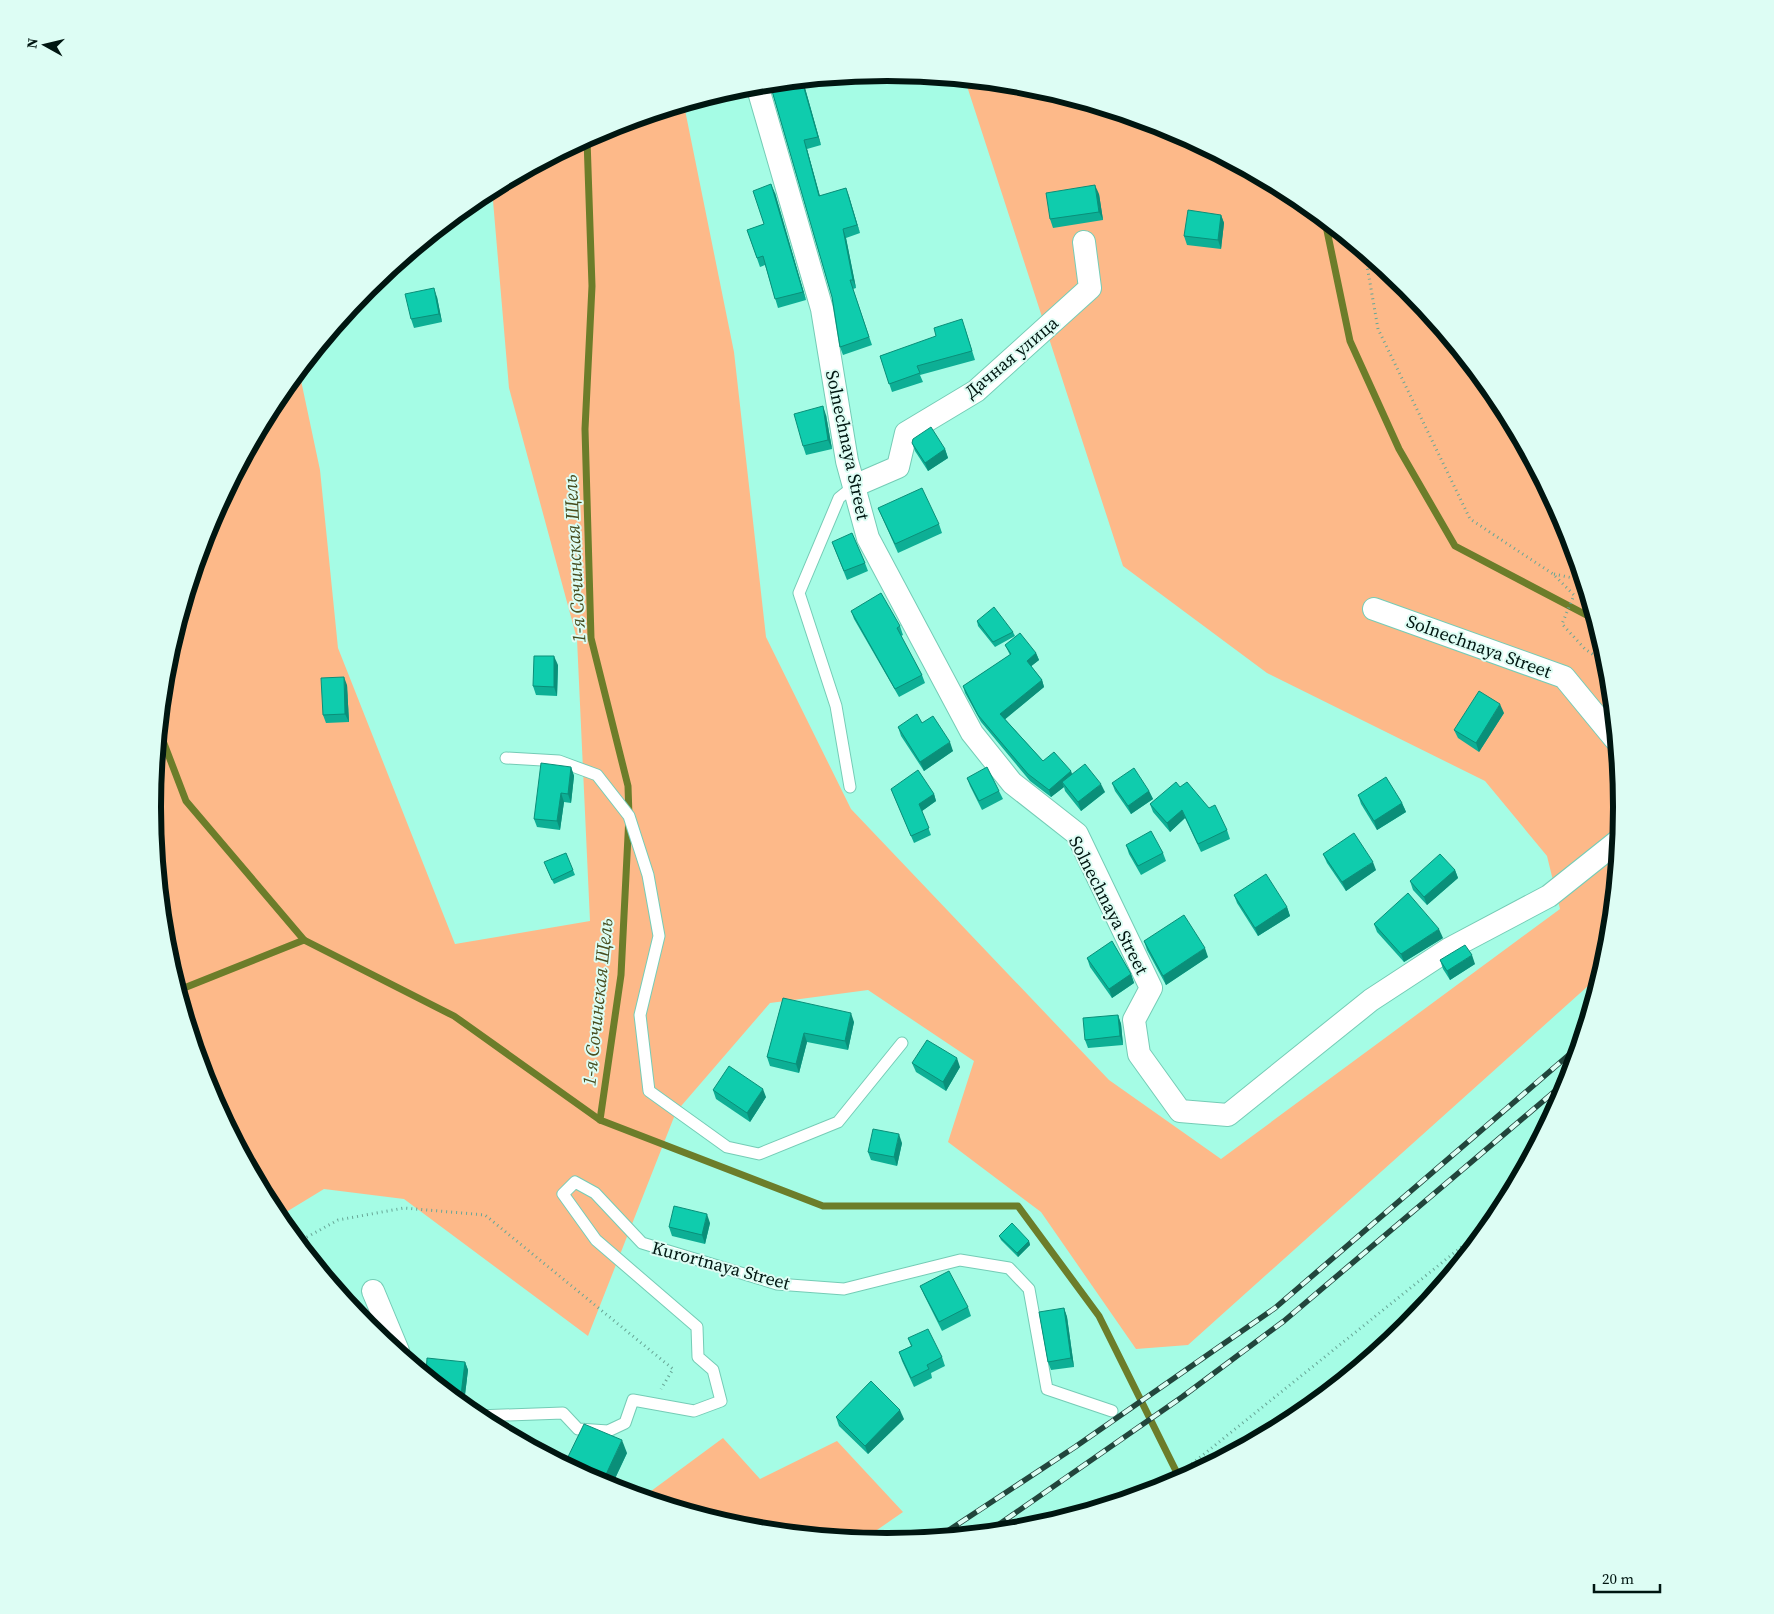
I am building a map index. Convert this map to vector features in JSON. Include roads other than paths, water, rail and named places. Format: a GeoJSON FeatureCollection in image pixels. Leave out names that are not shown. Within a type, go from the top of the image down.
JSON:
{"type":"FeatureCollection","features":[{"type":"Feature","properties":{"kind":"street","name":"Solnechnaya Street"},"geometry":{"type":"LineString","coordinates":[[759,93],[822,309],[847,461],[868,538],[972,732],[1012,783],[1077,834],[1151,988],[1134,1020],[1139,1054],[1180,1111],[1228,1115],[1371,1000],[1449,949],[1549,896],[1611,846]]}},
{"type":"Feature","properties":{"kind":"street","name":"Дачная улица"},"geometry":{"type":"LineString","coordinates":[[854,486],[898,467],[906,433],[976,391],[1090,288],[1084,242]]}},
{"type":"Feature","properties":{"kind":"street","name":"Solnechnaya Street"},"geometry":{"type":"LineString","coordinates":[[1374,609],[1564,677],[1609,731]]}},
{"type":"Feature","properties":{"kind":"street"},"geometry":{"type":"LineString","coordinates":[[373,1291],[393,1338]]}},
{"type":"Feature","properties":{"kind":"lane"},"geometry":{"type":"LineString","coordinates":[[850,787],[836,706],[799,593],[839,498],[854,486]]}},
{"type":"Feature","properties":{"kind":"lane"},"geometry":{"type":"LineString","coordinates":[[506,758],[559,761],[597,775],[629,816],[648,875],[659,936],[640,1015],[649,1091],[727,1147],[759,1154],[838,1122],[902,1042]]}},
{"type":"Feature","properties":{"kind":"lane","name":"Kurortnaya Street"},"geometry":{"type":"LineString","coordinates":[[493,1416],[563,1414],[578,1429],[608,1431],[624,1423],[633,1400],[653,1402],[694,1411],[721,1401],[713,1370],[698,1357],[697,1327],[596,1240],[562,1194],[576,1182],[595,1193],[642,1244],[777,1284],[844,1289],[960,1260],[1009,1268],[1030,1289],[1047,1390],[1112,1411]]}},
{"type":"Feature","properties":{"kind":"waterway","name":"1-я Сочинская Щель"},"geometry":{"type":"LineString","coordinates":[[587,146],[592,286],[585,429],[591,638],[628,786],[629,816],[621,975],[600,1120],[823,1206],[1018,1206],[1099,1316],[1177,1473]]}},
{"type":"Feature","properties":{"kind":"waterway"},"geometry":{"type":"LineString","coordinates":[[1327,229],[1350,341],[1399,449],[1455,546],[1587,615]]}},
{"type":"Feature","properties":{"kind":"waterway"},"geometry":{"type":"LineString","coordinates":[[164,744],[186,801],[304,940]]}},
{"type":"Feature","properties":{"kind":"waterway"},"geometry":{"type":"LineString","coordinates":[[184,988],[304,940],[454,1016],[600,1120]]}},
{"type":"Feature","properties":{"kind":"railway"},"geometry":{"type":"LineString","coordinates":[[950,1530],[1075,1447],[1275,1308],[1569,1055]]}},
{"type":"Feature","properties":{"kind":"railway"},"geometry":{"type":"LineString","coordinates":[[999,1524],[1182,1397],[1284,1321],[1555,1091]]}}]}
